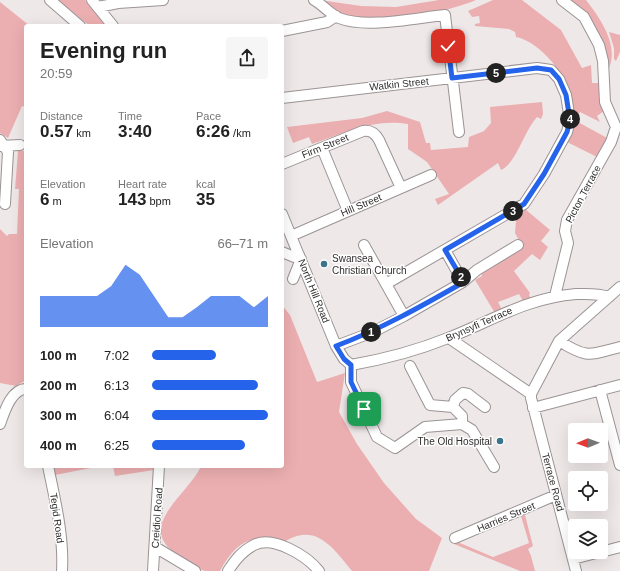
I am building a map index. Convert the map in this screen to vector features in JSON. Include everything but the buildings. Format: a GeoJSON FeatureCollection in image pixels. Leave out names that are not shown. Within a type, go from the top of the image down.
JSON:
{"type":"FeatureCollection","features":[{"type":"Feature","properties":{"kind":"street"},"geometry":{"type":"LineString","coordinates":[[50,0],[78,24]]}},
{"type":"Feature","properties":{"kind":"street"},"geometry":{"type":"LineString","coordinates":[[95,4],[163,0]]}},
{"type":"Feature","properties":{"kind":"street"},"geometry":{"type":"LineString","coordinates":[[314,0],[336,16],[349,20],[368,22],[398,21],[445,14],[459,132]]}},
{"type":"Feature","properties":{"kind":"street","name":"Picton Terrace"},"geometry":{"type":"LineString","coordinates":[[555,296],[568,243],[565,231],[567,220],[611,142],[616,127],[604,97],[605,77],[599,45],[584,17],[562,0]]}},
{"type":"Feature","properties":{"kind":"street"},"geometry":{"type":"LineString","coordinates":[[95,4],[111,24]]}},
{"type":"Feature","properties":{"kind":"street"},"geometry":{"type":"LineString","coordinates":[[284,31],[327,22],[336,16]]}},
{"type":"Feature","properties":{"kind":"street","name":"Watkin Street"},"geometry":{"type":"LineString","coordinates":[[284,98],[516,70],[544,68],[551,70],[559,79],[566,95],[570,120],[567,132],[544,174],[524,204],[445,250]]}},
{"type":"Feature","properties":{"kind":"street","name":"Firm Street"},"geometry":{"type":"LineString","coordinates":[[284,163],[363,131],[369,131],[375,134],[379,140],[401,188]]}},
{"type":"Feature","properties":{"kind":"street"},"geometry":{"type":"LineString","coordinates":[[1,143],[20,145]]}},
{"type":"Feature","properties":{"kind":"street"},"geometry":{"type":"LineString","coordinates":[[1,143],[8,152],[3,191],[5,204]]}},
{"type":"Feature","properties":{"kind":"street"},"geometry":{"type":"LineString","coordinates":[[322,148],[348,211]]}},
{"type":"Feature","properties":{"kind":"street","name":"Hill Street"},"geometry":{"type":"LineString","coordinates":[[291,236],[431,175]]}},
{"type":"Feature","properties":{"kind":"street","name":"North Hill Road"},"geometry":{"type":"LineString","coordinates":[[284,219],[336,346],[344,359],[351,365]]}},
{"type":"Feature","properties":{"kind":"street"},"geometry":{"type":"LineString","coordinates":[[364,245],[404,316]]}},
{"type":"Feature","properties":{"kind":"street"},"geometry":{"type":"LineString","coordinates":[[336,346],[373,332],[404,316],[464,282],[477,270],[518,245]]}},
{"type":"Feature","properties":{"kind":"street"},"geometry":{"type":"LineString","coordinates":[[386,284],[445,250],[464,282]]}},
{"type":"Feature","properties":{"kind":"street"},"geometry":{"type":"LineString","coordinates":[[284,253],[294,257],[300,257],[293,279]]}},
{"type":"Feature","properties":{"kind":"street"},"geometry":{"type":"LineString","coordinates":[[449,338],[531,394],[559,341],[620,287]]}},
{"type":"Feature","properties":{"kind":"street","name":"Brynsyfi Terrace"},"geometry":{"type":"LineString","coordinates":[[351,365],[409,353],[449,338],[524,304],[555,296],[597,293],[609,297]]}},
{"type":"Feature","properties":{"kind":"street"},"geometry":{"type":"LineString","coordinates":[[559,341],[577,353],[588,355],[620,347]]}},
{"type":"Feature","properties":{"kind":"street"},"geometry":{"type":"LineString","coordinates":[[351,365],[351,382],[377,437],[394,448],[425,427],[462,424],[472,430],[494,467]]}},
{"type":"Feature","properties":{"kind":"street"},"geometry":{"type":"LineString","coordinates":[[410,366],[430,405],[453,407],[462,416],[462,424]]}},
{"type":"Feature","properties":{"kind":"street"},"geometry":{"type":"LineString","coordinates":[[533,408],[620,385]]}},
{"type":"Feature","properties":{"kind":"street"},"geometry":{"type":"LineString","coordinates":[[0,424],[14,395],[24,389]]}},
{"type":"Feature","properties":{"kind":"street"},"geometry":{"type":"LineString","coordinates":[[600,390],[620,465]]}},
{"type":"Feature","properties":{"kind":"street"},"geometry":{"type":"LineString","coordinates":[[453,407],[455,400],[463,393],[468,394],[484,407]]}},
{"type":"Feature","properties":{"kind":"street","name":"Terrace Road"},"geometry":{"type":"LineString","coordinates":[[531,394],[533,408],[568,540]]}},
{"type":"Feature","properties":{"kind":"street","name":"Tegid Road"},"geometry":{"type":"LineString","coordinates":[[48,468],[63,558],[62,571]]}},
{"type":"Feature","properties":{"kind":"street","name":"Creidiol Road"},"geometry":{"type":"LineString","coordinates":[[153,571],[159,468]]}},
{"type":"Feature","properties":{"kind":"street","name":"Harries Street"},"geometry":{"type":"LineString","coordinates":[[455,538],[556,496]]}},
{"type":"Feature","properties":{"kind":"street"},"geometry":{"type":"LineString","coordinates":[[228,571],[237,557],[255,544],[274,543],[299,553],[319,571]]}},
{"type":"Feature","properties":{"kind":"street"},"geometry":{"type":"LineString","coordinates":[[155,547],[195,571]]}},
{"type":"Feature","properties":{"kind":"street"},"geometry":{"type":"LineString","coordinates":[[608,550],[620,547]]}},
{"type":"Feature","properties":{"kind":"street","name":"Terrace Road"},"geometry":{"type":"LineString","coordinates":[[573,559],[576,571]]}},
{"type":"Feature","properties":{"kind":"shaded area"},"geometry":{"type":"Polygon","coordinates":[[[57,0],[85,0],[104,24],[87,24],[57,0]]]}},
{"type":"Feature","properties":{"kind":"shaded area"},"geometry":{"type":"Polygon","coordinates":[[[320,0],[361,6],[396,7],[439,0],[476,0],[428,14],[391,19],[374,19],[357,18],[340,14],[320,0]]]}},
{"type":"Feature","properties":{"kind":"shaded area"},"geometry":{"type":"Polygon","coordinates":[[[493,0],[522,0],[561,30],[582,68],[591,65],[592,83],[601,83],[604,111],[597,116],[600,122],[580,112],[576,121],[609,139],[599,158],[565,141],[570,116],[571,101],[565,81],[552,62],[534,45],[516,37],[515,32],[509,29],[475,26],[475,24],[480,23],[479,16],[472,17],[468,11],[493,0]]]}},
{"type":"Feature","properties":{"kind":"shaded area"},"geometry":{"type":"Polygon","coordinates":[[[566,0],[586,0],[597,15],[610,41],[612,50],[609,68],[605,54],[566,0]]]}},
{"type":"Feature","properties":{"kind":"shaded area"},"geometry":{"type":"Polygon","coordinates":[[[0,2],[28,24],[24,24],[24,106],[22,106],[8,138],[0,133],[0,2]]]}},
{"type":"Feature","properties":{"kind":"shaded area"},"geometry":{"type":"Polygon","coordinates":[[[609,32],[620,35],[620,52],[616,61],[614,59],[614,48],[609,32]]]}},
{"type":"Feature","properties":{"kind":"shaded area"},"geometry":{"type":"Polygon","coordinates":[[[542,102],[543,114],[541,119],[537,117],[532,123],[516,154],[506,167],[501,170],[498,163],[438,205],[435,199],[449,194],[427,162],[408,149],[408,124],[383,123],[371,125],[347,131],[312,144],[309,137],[293,143],[287,127],[362,118],[387,111],[420,122],[426,143],[430,143],[431,150],[468,147],[469,137],[484,131],[491,123],[490,107],[542,102]]]}},
{"type":"Feature","properties":{"kind":"shaded area"},"geometry":{"type":"Polygon","coordinates":[[[18,151],[24,151],[24,381],[16,386],[0,383],[0,229],[7,236],[9,234],[17,234],[19,189],[15,189],[18,151]]]}},
{"type":"Feature","properties":{"kind":"shaded area"},"geometry":{"type":"Polygon","coordinates":[[[525,209],[550,230],[541,241],[548,247],[540,260],[532,254],[514,271],[530,293],[529,295],[532,300],[524,303],[519,294],[498,302],[502,310],[495,313],[475,280],[482,276],[481,273],[522,246],[515,233],[516,220],[512,215],[525,209]]]}},
{"type":"Feature","properties":{"kind":"shaded area"},"geometry":{"type":"Polygon","coordinates":[[[284,308],[290,315],[317,382],[345,373],[339,412],[357,444],[384,483],[416,519],[442,538],[429,571],[352,571],[331,546],[315,536],[305,535],[295,537],[284,542],[272,539],[262,539],[246,542],[232,553],[220,571],[205,571],[178,555],[166,544],[161,533],[163,522],[168,510],[200,468],[284,468],[284,308]]]}},
{"type":"Feature","properties":{"kind":"shaded area"},"geometry":{"type":"Polygon","coordinates":[[[54,468],[91,468],[55,475],[54,468]]]}},
{"type":"Feature","properties":{"kind":"shaded area"},"geometry":{"type":"Polygon","coordinates":[[[113,468],[154,468],[154,470],[115,476],[113,468]]]}},
{"type":"Feature","properties":{"kind":"shaded area"},"geometry":{"type":"Polygon","coordinates":[[[525,515],[533,546],[528,549],[535,571],[520,571],[454,544],[459,541],[460,543],[493,557],[529,543],[521,516],[525,515]]]}},
{"type":"Feature","properties":{"kind":"place","name":"Swansea Christian Church"},"geometry":{"type":"Point","coordinates":[324,264]}},
{"type":"Feature","properties":{"kind":"place","name":"The Old Hospital"},"geometry":{"type":"Point","coordinates":[500,441]}},
{"type":"Feature","properties":{"kind":"route"},"geometry":{"type":"LineString","coordinates":[[364,409],[351,382],[351,365],[344,359],[336,346],[373,332],[464,282],[445,250],[524,204],[544,174],[567,132],[570,120],[566,95],[559,79],[551,70],[537,68],[452,78],[448,46]]}}]}
